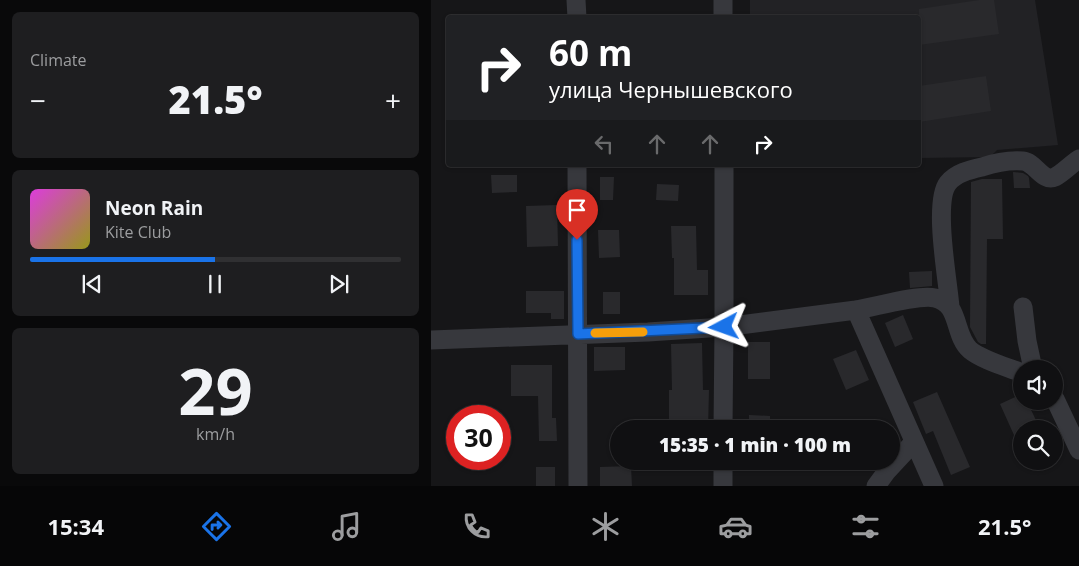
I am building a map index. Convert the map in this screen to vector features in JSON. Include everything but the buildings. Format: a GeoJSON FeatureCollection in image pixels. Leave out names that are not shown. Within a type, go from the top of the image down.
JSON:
{"type":"FeatureCollection","features":[{"type":"Feature","properties":{"kind":"street"},"geometry":{"type":"LineString","coordinates":[[577,0],[577,15]]}},
{"type":"Feature","properties":{"kind":"street"},"geometry":{"type":"LineString","coordinates":[[723,0],[723,15]]}},
{"type":"Feature","properties":{"kind":"street"},"geometry":{"type":"LineString","coordinates":[[1013,369],[970,350],[961,337],[951,307],[941,216],[943,194],[949,181],[966,171],[985,166],[1017,161],[1028,162],[1044,176],[1051,179],[1079,159]]}},
{"type":"Feature","properties":{"kind":"street"},"geometry":{"type":"LineString","coordinates":[[577,167],[578,486]]}},
{"type":"Feature","properties":{"kind":"street"},"geometry":{"type":"LineString","coordinates":[[723,420],[724,167]]}},
{"type":"Feature","properties":{"kind":"street"},"geometry":{"type":"LineString","coordinates":[[431,340],[724,327],[856,310],[931,297],[942,300],[951,307]]}},
{"type":"Feature","properties":{"kind":"street"},"geometry":{"type":"LineString","coordinates":[[1023,307],[1031,360]]}},
{"type":"Feature","properties":{"kind":"street"},"geometry":{"type":"LineString","coordinates":[[856,310],[933,486]]}},
{"type":"Feature","properties":{"kind":"street"},"geometry":{"type":"LineString","coordinates":[[1060,410],[1079,450]]}},
{"type":"Feature","properties":{"kind":"street"},"geometry":{"type":"LineString","coordinates":[[876,486],[913,443]]}},
{"type":"Feature","properties":{"kind":"street"},"geometry":{"type":"LineString","coordinates":[[723,470],[723,486]]}},
{"type":"Feature","properties":{"kind":"shaded area"},"geometry":{"type":"Polygon","coordinates":[[[750,0],[1035,0],[1058,145],[997,150],[990,157],[921,158],[921,15],[750,15],[750,0]]]}},
{"type":"Feature","properties":{"kind":"slow traffic"},"geometry":{"type":"LineString","coordinates":[[595,333],[643,332]]}},
{"type":"Feature","properties":{"kind":"route"},"geometry":{"type":"LineString","coordinates":[[577,240],[578,334],[724,327]]}}]}
